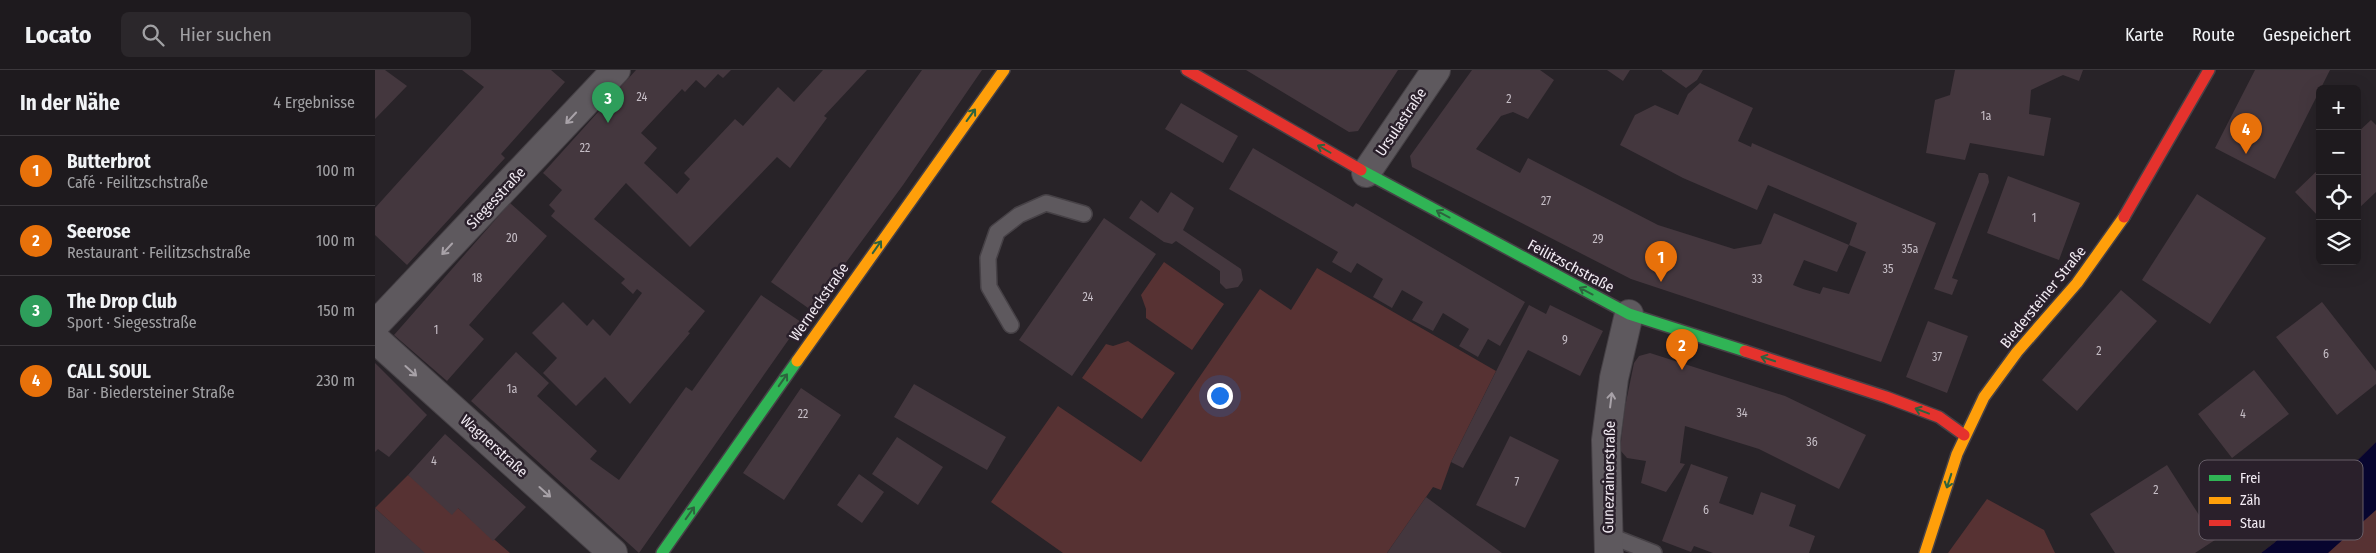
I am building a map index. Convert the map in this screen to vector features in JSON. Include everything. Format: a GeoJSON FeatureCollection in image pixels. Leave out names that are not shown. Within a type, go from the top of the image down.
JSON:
{"type":"FeatureCollection","features":[{"type":"Feature","properties":{"kind":"street","name":"Werneckstraße"},"geometry":{"type":"LineString","coordinates":[[662,553],[860,270],[1004,70]]}},
{"type":"Feature","properties":{"kind":"street","name":"Feilitzschstraße"},"geometry":{"type":"LineString","coordinates":[[1187,70],[1367,173],[1629,314],[1886,397],[1939,417],[1964,435]]}},
{"type":"Feature","properties":{"kind":"street","name":"Ursulastraße"},"geometry":{"type":"LineString","coordinates":[[1367,173],[1436,70]]}},
{"type":"Feature","properties":{"kind":"street","name":"Biedersteiner Straße"},"geometry":{"type":"LineString","coordinates":[[1925,553],[1964,435],[1983,398],[2002,370],[2078,282],[2137,197],[2209,70]]}},
{"type":"Feature","properties":{"kind":"street","name":"Siegesstraße"},"geometry":{"type":"LineString","coordinates":[[375,325],[603,74]]}},
{"type":"Feature","properties":{"kind":"street","name":"Gunezrainerstraße"},"geometry":{"type":"LineString","coordinates":[[1608,544],[1606,440],[1614,378],[1629,314]]}},
{"type":"Feature","properties":{"kind":"street","name":"Wagnerstraße"},"geometry":{"type":"LineString","coordinates":[[375,339],[613,553]]}},
{"type":"Feature","properties":{"kind":"lane"},"geometry":{"type":"LineString","coordinates":[[1011,325],[989,287],[988,258],[997,232],[1019,215],[1046,202],[1084,214]]}},
{"type":"Feature","properties":{"kind":"lane"},"geometry":{"type":"LineString","coordinates":[[1608,544],[1655,553]]}},
{"type":"Feature","properties":{"kind":"shaded area"},"geometry":{"type":"Polygon","coordinates":[[[1164,262],[1224,304],[1192,350],[1146,318],[1146,309],[1141,295],[1164,262]]]}},
{"type":"Feature","properties":{"kind":"shaded area"},"geometry":{"type":"Polygon","coordinates":[[[1317,268],[1496,371],[1451,462],[1441,490],[1433,487],[1387,553],[1063,553],[991,502],[1058,406],[1141,462],[1260,289],[1291,310],[1317,268]]]}},
{"type":"Feature","properties":{"kind":"shaded area"},"geometry":{"type":"Polygon","coordinates":[[[1128,341],[1175,373],[1142,419],[1082,378],[1106,344],[1113,346],[1128,341]]]}},
{"type":"Feature","properties":{"kind":"shaded area"},"geometry":{"type":"Polygon","coordinates":[[[2376,442],[2376,553],[2261,553],[2277,540],[2363,540],[2363,460],[2358,460],[2376,442]]]}},
{"type":"Feature","properties":{"kind":"shaded area"},"geometry":{"type":"Polygon","coordinates":[[[2376,442],[2376,510],[2363,522],[2363,460],[2358,460],[2376,442]]]}},
{"type":"Feature","properties":{"kind":"shaded area"},"geometry":{"type":"Polygon","coordinates":[[[408,475],[458,508],[510,553],[424,553],[375,508],[408,475]]]}},
{"type":"Feature","properties":{"kind":"shaded area"},"geometry":{"type":"Polygon","coordinates":[[[1987,499],[2044,530],[2055,553],[1948,553],[1987,499]]]}},
{"type":"Feature","properties":{"kind":"shaded area"},"geometry":{"type":"Polygon","coordinates":[[[2277,540],[2343,540],[2328,553],[2261,553],[2277,540]]]}},
{"type":"Feature","properties":{"kind":"building"},"geometry":{"type":"Polygon","coordinates":[[[375,70],[385,70],[407,86],[375,119],[375,70]]]}},
{"type":"Feature","properties":{"kind":"building"},"geometry":{"type":"Polygon","coordinates":[[[462,70],[551,70],[565,82],[501,154],[505,158],[407,265],[375,235],[375,208],[484,87],[462,70]]]}},
{"type":"Feature","properties":{"kind":"building"},"geometry":{"type":"Polygon","coordinates":[[[636,70],[731,70],[723,78],[718,74],[705,88],[696,80],[685,92],[682,89],[641,133],[657,148],[644,163],[677,194],[690,179],[684,173],[735,119],[743,126],[778,87],[794,102],[823,70],[867,70],[824,116],[827,118],[790,168],[777,157],[690,247],[626,183],[594,219],[705,311],[688,332],[690,333],[630,404],[605,377],[576,406],[543,373],[557,358],[532,333],[563,302],[587,326],[593,319],[610,336],[642,293],[637,289],[633,294],[621,283],[625,279],[551,216],[555,211],[549,205],[562,190],[543,173],[636,70]]]}},
{"type":"Feature","properties":{"kind":"building"},"geometry":{"type":"Polygon","coordinates":[[[922,70],[982,70],[903,185],[811,310],[771,282],[922,70]]]}},
{"type":"Feature","properties":{"kind":"building"},"geometry":{"type":"Polygon","coordinates":[[[1246,70],[1398,70],[1358,131],[1349,132],[1246,70]]]}},
{"type":"Feature","properties":{"kind":"building"},"geometry":{"type":"Polygon","coordinates":[[[1472,70],[1540,70],[1554,80],[1528,119],[1513,112],[1501,116],[1476,149],[1520,173],[1528,158],[1658,225],[1734,249],[1761,244],[1774,213],[1849,245],[1857,223],[1768,185],[1757,210],[1683,178],[1620,145],[1635,115],[1655,105],[1678,115],[1688,94],[1700,83],[1753,108],[1738,141],[1751,147],[1752,143],[1936,223],[1881,362],[1631,279],[1412,167],[1410,156],[1472,70]],[[1849,245],[1837,272],[1804,260],[1793,285],[1820,294],[1823,287],[1849,294],[1866,252],[1849,245]]]}},
{"type":"Feature","properties":{"kind":"building"},"geometry":{"type":"Polygon","coordinates":[[[1607,70],[1630,70],[1623,81],[1607,70]]]}},
{"type":"Feature","properties":{"kind":"building"},"geometry":{"type":"Polygon","coordinates":[[[1662,70],[1703,70],[1697,80],[1686,88],[1662,70]]]}},
{"type":"Feature","properties":{"kind":"building"},"geometry":{"type":"Polygon","coordinates":[[[1955,70],[2083,70],[2079,81],[2063,75],[2031,90],[2029,114],[2051,118],[2044,156],[1970,143],[1965,160],[1926,153],[1935,100],[1950,95],[1955,70]]]}},
{"type":"Feature","properties":{"kind":"building"},"geometry":{"type":"Polygon","coordinates":[[[2255,70],[2330,70],[2322,85],[2316,85],[2316,98],[2275,179],[2215,148],[2255,70]]]}},
{"type":"Feature","properties":{"kind":"building"},"geometry":{"type":"Polygon","coordinates":[[[1181,103],[1238,136],[1223,163],[1165,129],[1181,103]]]}},
{"type":"Feature","properties":{"kind":"building"},"geometry":{"type":"Polygon","coordinates":[[[2371,120],[2376,125],[2376,192],[2361,206],[2361,130],[2371,120]]]}},
{"type":"Feature","properties":{"kind":"building"},"geometry":{"type":"Polygon","coordinates":[[[1253,148],[1353,207],[1356,203],[1525,302],[1500,346],[1488,339],[1478,357],[1459,346],[1469,329],[1443,313],[1433,331],[1412,320],[1423,302],[1402,290],[1392,308],[1373,297],[1383,279],[1357,263],[1351,273],[1332,262],[1338,252],[1229,189],[1253,148]]]}},
{"type":"Feature","properties":{"kind":"building"},"geometry":{"type":"Polygon","coordinates":[[[2316,172],[2316,214],[2295,192],[2316,172]]]}},
{"type":"Feature","properties":{"kind":"building"},"geometry":{"type":"Polygon","coordinates":[[[1979,173],[1988,175],[1989,182],[1952,278],[1958,280],[1952,295],[1934,289],[1979,173]]]}},
{"type":"Feature","properties":{"kind":"building"},"geometry":{"type":"Polygon","coordinates":[[[2008,176],[2080,203],[2059,260],[1987,233],[2008,176]]]}},
{"type":"Feature","properties":{"kind":"building"},"geometry":{"type":"Polygon","coordinates":[[[1171,192],[1194,208],[1183,230],[1241,269],[1243,280],[1238,287],[1226,289],[1220,283],[1220,271],[1176,241],[1172,244],[1164,242],[1129,218],[1141,200],[1158,213],[1171,192]]]}},
{"type":"Feature","properties":{"kind":"building"},"geometry":{"type":"Polygon","coordinates":[[[2197,194],[2266,238],[2210,324],[2142,280],[2197,194]]]}},
{"type":"Feature","properties":{"kind":"building"},"geometry":{"type":"Polygon","coordinates":[[[510,203],[547,236],[469,325],[484,339],[447,381],[394,335],[510,203]]]}},
{"type":"Feature","properties":{"kind":"building"},"geometry":{"type":"Polygon","coordinates":[[[1104,218],[1156,254],[1072,376],[1019,340],[1104,218]]]}},
{"type":"Feature","properties":{"kind":"building"},"geometry":{"type":"Polygon","coordinates":[[[2121,290],[2157,321],[2077,411],[2042,380],[2121,290]]]}},
{"type":"Feature","properties":{"kind":"building"},"geometry":{"type":"Polygon","coordinates":[[[761,295],[801,322],[639,553],[471,401],[516,352],[549,383],[537,396],[597,451],[590,459],[619,480],[686,387],[692,391],[761,295]]]}},
{"type":"Feature","properties":{"kind":"building"},"geometry":{"type":"Polygon","coordinates":[[[2322,302],[2376,371],[2376,384],[2337,415],[2276,337],[2322,302]]]}},
{"type":"Feature","properties":{"kind":"building"},"geometry":{"type":"Polygon","coordinates":[[[1529,305],[1546,314],[1550,305],[1603,331],[1580,376],[1528,350],[1463,468],[1451,462],[1529,305]]]}},
{"type":"Feature","properties":{"kind":"building"},"geometry":{"type":"Polygon","coordinates":[[[1928,321],[1968,336],[1947,393],[1906,377],[1928,321]]]}},
{"type":"Feature","properties":{"kind":"building"},"geometry":{"type":"Polygon","coordinates":[[[1650,353],[1785,396],[1866,435],[1839,489],[1759,449],[1685,426],[1680,463],[1685,464],[1666,492],[1641,483],[1646,461],[1627,458],[1620,450],[1625,407],[1634,363],[1639,356],[1650,353]]]}},
{"type":"Feature","properties":{"kind":"building"},"geometry":{"type":"Polygon","coordinates":[[[375,363],[427,415],[389,457],[378,449],[375,452],[375,363]]]}},
{"type":"Feature","properties":{"kind":"building"},"geometry":{"type":"Polygon","coordinates":[[[2254,370],[2289,414],[2232,458],[2198,414],[2254,370]]]}},
{"type":"Feature","properties":{"kind":"building"},"geometry":{"type":"Polygon","coordinates":[[[914,384],[1006,437],[987,470],[894,417],[914,384]]]}},
{"type":"Feature","properties":{"kind":"building"},"geometry":{"type":"Polygon","coordinates":[[[801,388],[841,415],[784,500],[743,473],[801,388]]]}},
{"type":"Feature","properties":{"kind":"building"},"geometry":{"type":"Polygon","coordinates":[[[445,434],[526,507],[493,541],[458,508],[452,515],[408,475],[445,434]]]}},
{"type":"Feature","properties":{"kind":"building"},"geometry":{"type":"Polygon","coordinates":[[[1510,436],[1559,460],[1525,528],[1476,505],[1510,436]]]}},
{"type":"Feature","properties":{"kind":"building"},"geometry":{"type":"Polygon","coordinates":[[[897,437],[943,467],[918,505],[872,474],[897,437]]]}},
{"type":"Feature","properties":{"kind":"building"},"geometry":{"type":"Polygon","coordinates":[[[1691,464],[1728,477],[1719,503],[1753,515],[1761,492],[1796,505],[1789,526],[1815,536],[1809,553],[1713,553],[1694,546],[1691,552],[1662,541],[1691,464]]]}},
{"type":"Feature","properties":{"kind":"building"},"geometry":{"type":"Polygon","coordinates":[[[2167,465],[2199,515],[2199,540],[2215,540],[2195,553],[2115,553],[2090,514],[2167,465]]]}},
{"type":"Feature","properties":{"kind":"building"},"geometry":{"type":"Polygon","coordinates":[[[859,474],[884,492],[862,523],[837,505],[859,474]]]}},
{"type":"Feature","properties":{"kind":"building"},"geometry":{"type":"Polygon","coordinates":[[[1426,497],[1502,553],[1387,553],[1426,497]]]}},
{"type":"Feature","properties":{"kind":"building"},"geometry":{"type":"Polygon","coordinates":[[[375,508],[425,553],[375,553],[375,508]]]}},
{"type":"Feature","properties":{"kind":"traffic: fast"},"geometry":{"type":"LineString","coordinates":[[1361,170],[1629,314],[1745,351]]}},
{"type":"Feature","properties":{"kind":"traffic: fast"},"geometry":{"type":"LineString","coordinates":[[662,553],[797,361]]}},
{"type":"Feature","properties":{"kind":"traffic: slow"},"geometry":{"type":"LineString","coordinates":[[797,361],[1004,70]]}},
{"type":"Feature","properties":{"kind":"traffic: slow"},"geometry":{"type":"LineString","coordinates":[[1925,553],[1957,454],[1984,397],[2017,352],[2077,283],[2124,217]]}},
{"type":"Feature","properties":{"kind":"traffic: jam"},"geometry":{"type":"LineString","coordinates":[[1187,70],[1361,170]]}},
{"type":"Feature","properties":{"kind":"traffic: jam"},"geometry":{"type":"LineString","coordinates":[[2124,217],[2209,70]]}},
{"type":"Feature","properties":{"kind":"traffic: jam"},"geometry":{"type":"LineString","coordinates":[[1745,351],[1886,397],[1939,417],[1964,435]]}},
{"type":"Feature","properties":{"kind":"place","name":"The Drop Club"},"geometry":{"type":"Point","coordinates":[608,123]}},
{"type":"Feature","properties":{"kind":"place","name":"CALL SOUL"},"geometry":{"type":"Point","coordinates":[2246,154]}},
{"type":"Feature","properties":{"kind":"place","name":"Butterbrot"},"geometry":{"type":"Point","coordinates":[1661,282]}},
{"type":"Feature","properties":{"kind":"place","name":"Seerose"},"geometry":{"type":"Point","coordinates":[1682,370]}}]}
